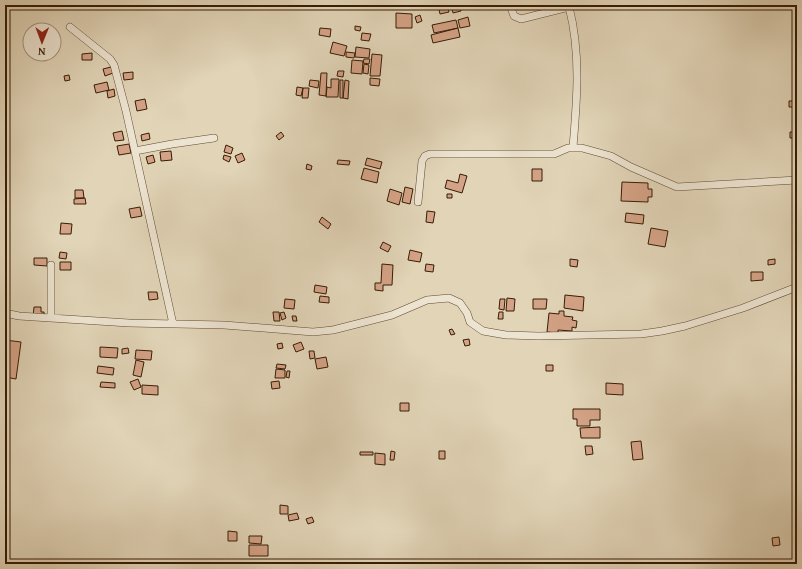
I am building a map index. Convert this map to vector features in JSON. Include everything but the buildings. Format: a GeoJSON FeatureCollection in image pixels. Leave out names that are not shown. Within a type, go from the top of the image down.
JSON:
{"type":"FeatureCollection","features":[{"type":"Feature","properties":{"kind":"street"},"geometry":{"type":"LineString","coordinates":[[510,5],[514,16],[521,19],[571,6],[577,63],[577,94],[573,147]]}},
{"type":"Feature","properties":{"kind":"street"},"geometry":{"type":"LineString","coordinates":[[70,27],[114,65],[126,111],[173,324]]}},
{"type":"Feature","properties":{"kind":"street"},"geometry":{"type":"LineString","coordinates":[[135,151],[214,138]]}},
{"type":"Feature","properties":{"kind":"street"},"geometry":{"type":"LineString","coordinates":[[418,202],[422,161],[425,156],[430,154],[550,154],[573,147],[611,156],[631,167],[677,187],[797,180]]}},
{"type":"Feature","properties":{"kind":"street"},"geometry":{"type":"LineString","coordinates":[[51,265],[51,318]]}},
{"type":"Feature","properties":{"kind":"street"},"geometry":{"type":"LineString","coordinates":[[5,313],[19,316],[129,323],[224,325],[324,332],[392,315],[427,300],[449,298],[460,303],[467,313],[470,322],[483,331],[506,335],[538,336],[641,334],[685,326],[743,308],[797,287]]}}]}
